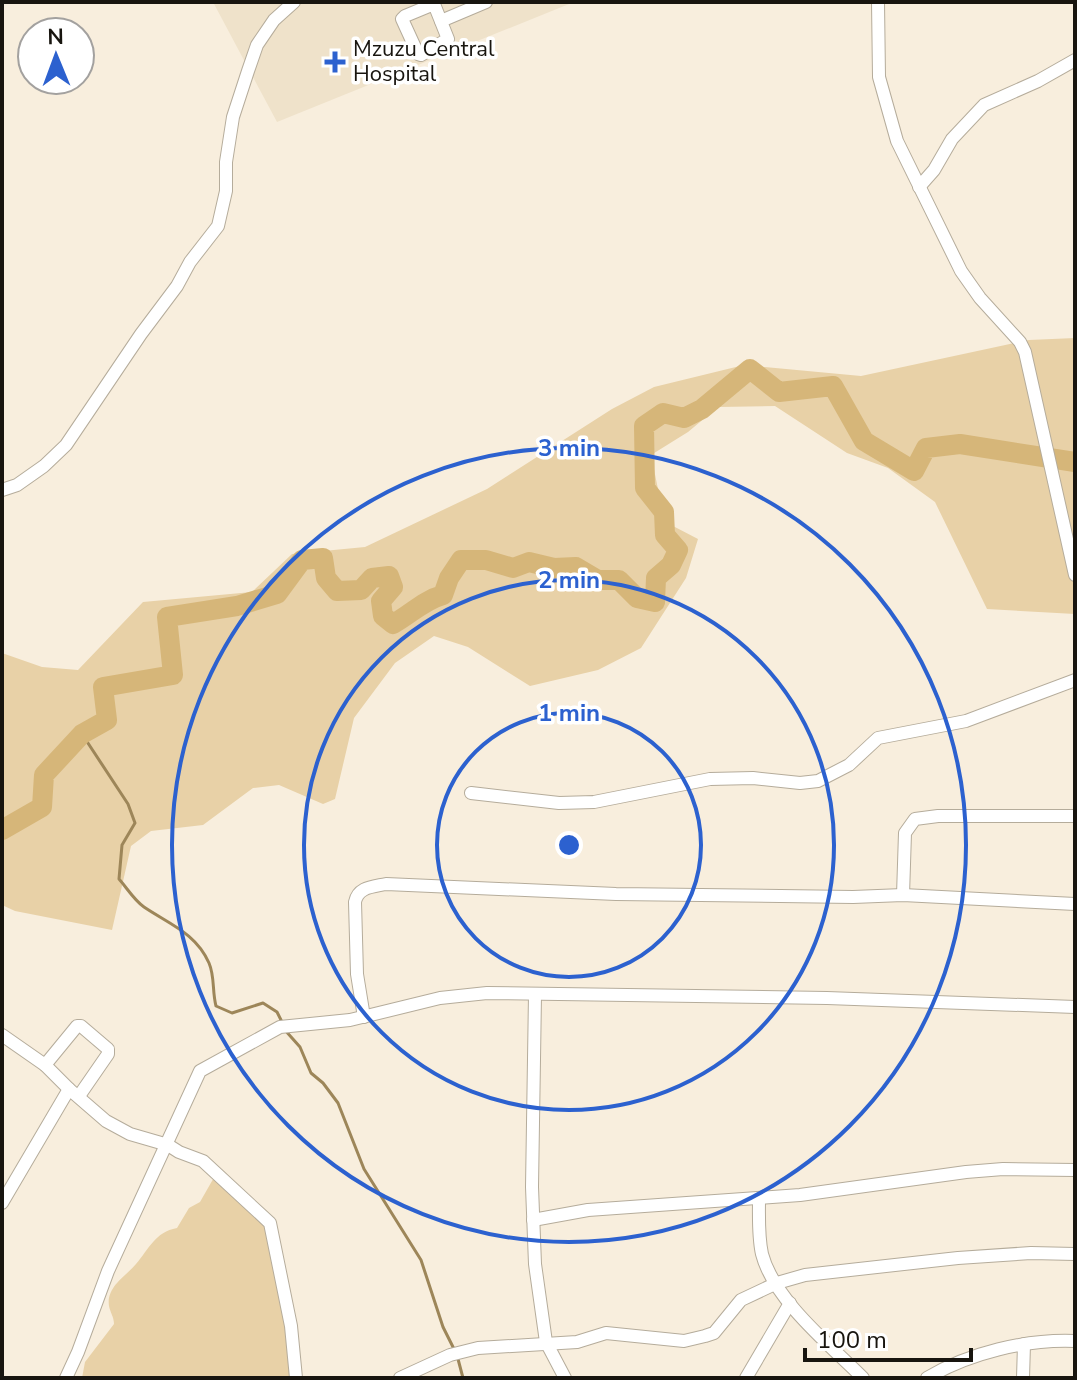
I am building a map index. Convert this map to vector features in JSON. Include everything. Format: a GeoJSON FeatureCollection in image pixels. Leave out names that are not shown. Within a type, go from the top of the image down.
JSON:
{"type":"FeatureCollection","features":[{"type":"Feature","properties":{"kind":"street"},"geometry":{"type":"LineString","coordinates":[[2,490],[17,485],[66,445],[177,286],[190,262],[218,226],[226,191],[226,162],[233,117],[248,71],[257,45],[274,20],[294,2]]}},
{"type":"Feature","properties":{"kind":"street"},"geometry":{"type":"LineString","coordinates":[[441,21],[486,2]]}},
{"type":"Feature","properties":{"kind":"street"},"geometry":{"type":"LineString","coordinates":[[878,2],[879,77],[897,141],[961,271],[1025,352],[1075,575]]}},
{"type":"Feature","properties":{"kind":"street"},"geometry":{"type":"LineString","coordinates":[[434,3],[447,41],[424,54],[418,54],[402,19],[434,3]]}},
{"type":"Feature","properties":{"kind":"street"},"geometry":{"type":"LineString","coordinates":[[919,187],[934,170],[952,139],[984,105],[1038,81],[1075,60]]}},
{"type":"Feature","properties":{"kind":"street"},"geometry":{"type":"LineString","coordinates":[[471,793],[583,803],[710,779],[818,781],[849,765],[878,738],[966,721],[1075,680]]}},
{"type":"Feature","properties":{"kind":"street"},"geometry":{"type":"LineString","coordinates":[[903,895],[905,833],[915,819],[938,816],[1075,816]]}},
{"type":"Feature","properties":{"kind":"street"},"geometry":{"type":"LineString","coordinates":[[364,1017],[357,974],[355,902],[356,896],[366,888],[392,884],[616,894],[903,895],[1075,904]]}},
{"type":"Feature","properties":{"kind":"street"},"geometry":{"type":"LineString","coordinates":[[66,1378],[108,1271],[200,1071],[283,1026],[364,1017],[440,998],[487,993],[813,998],[1075,1007]]}},
{"type":"Feature","properties":{"kind":"street"},"geometry":{"type":"LineString","coordinates":[[535,995],[535,1264],[546,1342],[565,1378]]}},
{"type":"Feature","properties":{"kind":"street"},"geometry":{"type":"LineString","coordinates":[[2,1203],[74,1093],[108,1054],[108,1049],[77,1026],[45,1065]]}},
{"type":"Feature","properties":{"kind":"street"},"geometry":{"type":"LineString","coordinates":[[2,1035],[45,1065],[106,1121],[130,1134],[168,1145],[203,1161],[270,1223],[291,1326],[296,1378]]}},
{"type":"Feature","properties":{"kind":"street"},"geometry":{"type":"LineString","coordinates":[[533,1220],[588,1210],[759,1198],[978,1171],[1075,1170]]}},
{"type":"Feature","properties":{"kind":"street"},"geometry":{"type":"LineString","coordinates":[[759,1198],[761,1251],[777,1283],[790,1303],[863,1378]]}},
{"type":"Feature","properties":{"kind":"street"},"geometry":{"type":"LineString","coordinates":[[400,1378],[455,1354],[546,1342],[577,1342],[606,1333],[684,1341],[705,1336],[714,1333],[741,1300],[777,1283],[837,1270],[1031,1253],[1075,1254]]}},
{"type":"Feature","properties":{"kind":"street"},"geometry":{"type":"LineString","coordinates":[[746,1378],[790,1303]]}},
{"type":"Feature","properties":{"kind":"street"},"geometry":{"type":"LineString","coordinates":[[927,1378],[976,1357],[1024,1344],[1075,1341]]}},
{"type":"Feature","properties":{"kind":"street"},"geometry":{"type":"LineString","coordinates":[[1023,1378],[1024,1344]]}},
{"type":"Feature","properties":{"kind":"shaded area","name":"Mzuzu Central Hospital"},"geometry":{"type":"Polygon","coordinates":[[[213,2],[574,2],[277,122],[213,2]]]}},
{"type":"Feature","properties":{"kind":"shaded area"},"geometry":{"type":"Polygon","coordinates":[[[1075,338],[1075,614],[987,609],[935,502],[888,468],[847,453],[775,406],[718,407],[688,432],[651,455],[658,489],[673,526],[698,539],[686,578],[641,648],[598,670],[530,686],[468,647],[434,636],[395,663],[354,718],[335,799],[323,804],[279,785],[253,788],[203,825],[151,831],[131,846],[112,930],[15,911],[2,905],[2,653],[42,667],[78,670],[143,602],[252,592],[292,554],[365,547],[487,489],[612,409],[654,387],[744,365],[861,376],[1029,340],[1075,338]]]}},
{"type":"Feature","properties":{"kind":"shaded area"},"geometry":{"type":"Polygon","coordinates":[[[216,1174],[267,1223],[276,1258],[293,1378],[82,1378],[85,1362],[114,1324],[109,1299],[114,1288],[158,1237],[177,1228],[189,1208],[200,1202],[216,1174]]]}},
{"type":"Feature","properties":{"kind":"waterway"},"geometry":{"type":"LineString","coordinates":[[2,830],[42,807],[44,775],[82,734],[107,720],[103,687],[173,675],[167,617],[237,606],[277,594],[302,560],[323,558],[326,578],[337,591],[361,590],[372,578],[389,576],[393,587],[381,601],[383,616],[393,624],[443,595],[449,578],[461,560],[486,560],[513,568],[529,562],[554,568],[576,567],[598,580],[619,580],[637,598],[655,602],[656,578],[671,565],[678,550],[665,535],[664,512],[645,488],[644,426],[663,413],[684,418],[702,409],[750,369],[779,392],[833,386],[864,441],[914,471],[926,448],[960,444],[1075,462]]}},
{"type":"Feature","properties":{"kind":"waterway"},"geometry":{"type":"LineString","coordinates":[[82,734],[128,804],[135,823],[122,845],[119,879],[140,904],[181,930],[204,953],[211,968],[216,1006],[232,1013],[263,1003],[277,1012],[282,1022]]}},
{"type":"Feature","properties":{"kind":"waterway"},"geometry":{"type":"LineString","coordinates":[[284,1029],[300,1047],[311,1073],[338,1103],[364,1169],[421,1260],[443,1327],[455,1351]]}},
{"type":"Feature","properties":{"kind":"waterway"},"geometry":{"type":"LineString","coordinates":[[458,1359],[463,1378]]}},
{"type":"Feature","properties":{"kind":"place","name":"Mzuzu Central Hospital"},"geometry":{"type":"Point","coordinates":[335,62]}}]}
